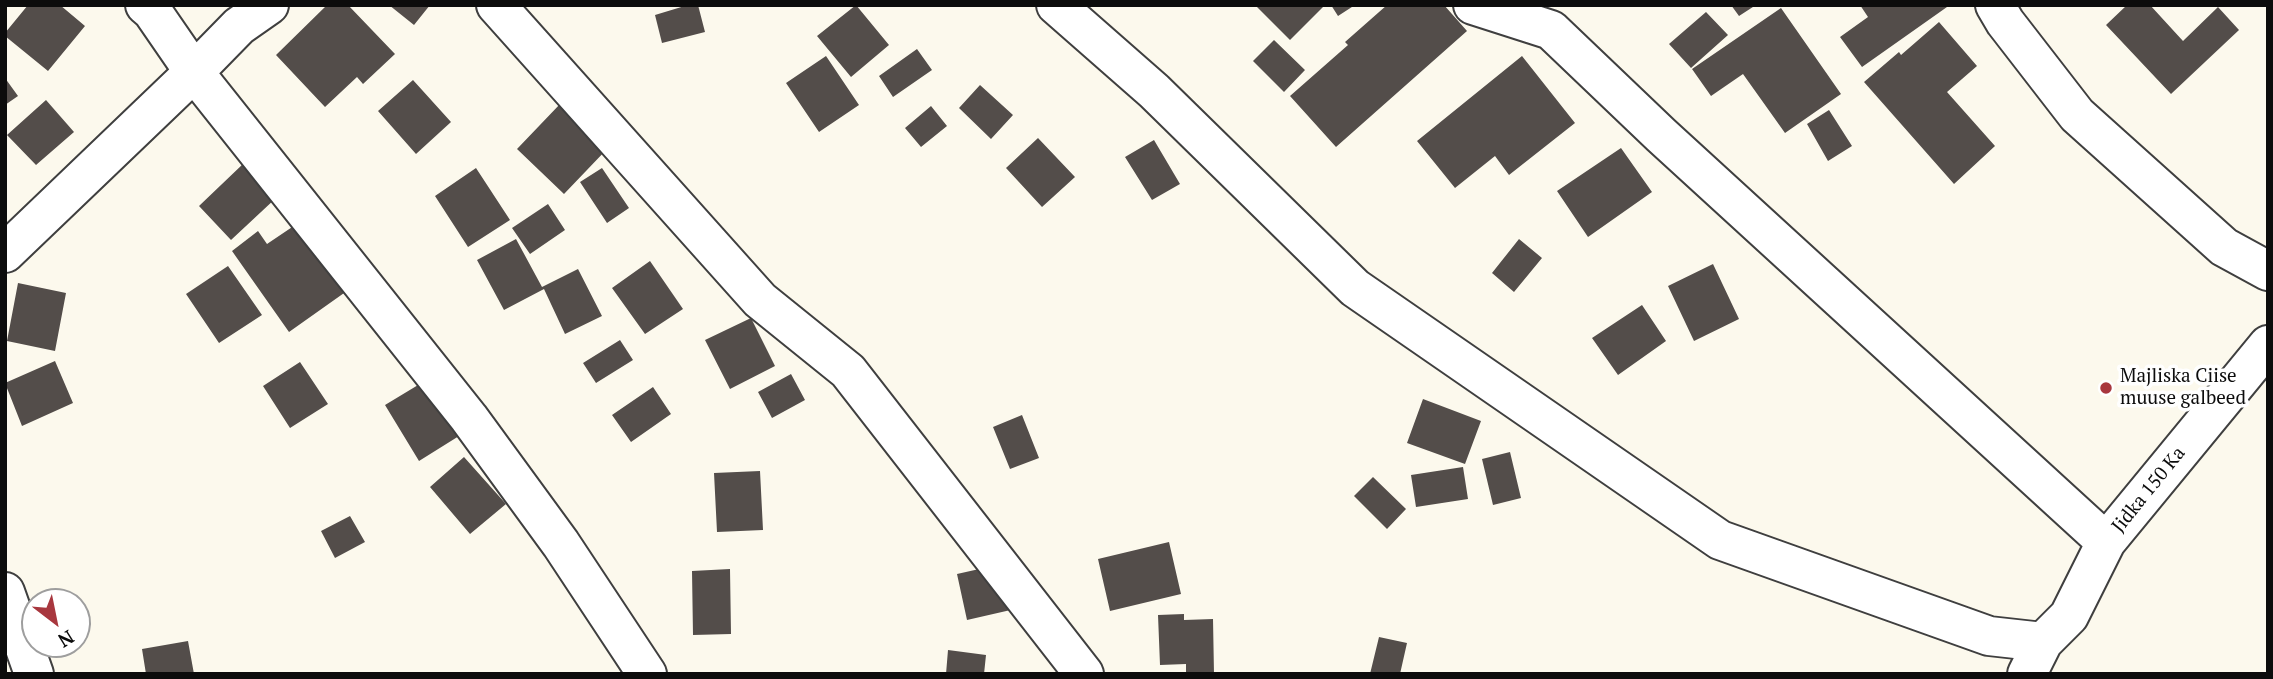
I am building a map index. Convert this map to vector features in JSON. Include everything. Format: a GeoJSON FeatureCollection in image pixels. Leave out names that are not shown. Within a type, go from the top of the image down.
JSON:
{"type":"FeatureCollection","features":[{"type":"Feature","properties":{"kind":"street"},"geometry":{"type":"LineString","coordinates":[[145,5],[152,10],[194,72],[469,418],[561,544],[647,674]]}},
{"type":"Feature","properties":{"kind":"street"},"geometry":{"type":"LineString","coordinates":[[5,253],[239,26],[269,5]]}},
{"type":"Feature","properties":{"kind":"street"},"geometry":{"type":"LineString","coordinates":[[496,5],[760,300],[848,370],[1084,674]]}},
{"type":"Feature","properties":{"kind":"street"},"geometry":{"type":"LineString","coordinates":[[1056,5],[1154,91],[1355,288],[1720,540],[1989,636],[2035,658]]}},
{"type":"Feature","properties":{"kind":"street"},"geometry":{"type":"LineString","coordinates":[[1473,5],[1551,30],[1661,135],[2106,542]]}},
{"type":"Feature","properties":{"kind":"street"},"geometry":{"type":"LineString","coordinates":[[1995,5],[2005,22],[2077,115],[2224,247],[2268,271]]}},
{"type":"Feature","properties":{"kind":"street","name":"Jidka 150 Ka"},"geometry":{"type":"LineString","coordinates":[[2035,658],[2069,616],[2106,542],[2268,345]]}},
{"type":"Feature","properties":{"kind":"street"},"geometry":{"type":"LineString","coordinates":[[5,592],[34,674]]}},
{"type":"Feature","properties":{"kind":"building"},"geometry":{"type":"Polygon","coordinates":[[[28,5],[60,5],[85,26],[48,71],[5,36],[28,5]]]}},
{"type":"Feature","properties":{"kind":"building"},"geometry":{"type":"Polygon","coordinates":[[[327,5],[348,5],[395,54],[363,84],[357,77],[325,107],[276,55],[327,5]]]}},
{"type":"Feature","properties":{"kind":"building"},"geometry":{"type":"Polygon","coordinates":[[[389,5],[430,5],[414,25],[389,5]]]}},
{"type":"Feature","properties":{"kind":"building"},"geometry":{"type":"Polygon","coordinates":[[[688,5],[698,5],[705,32],[662,43],[655,15],[688,5]]]}},
{"type":"Feature","properties":{"kind":"building"},"geometry":{"type":"Polygon","coordinates":[[[856,5],[889,45],[851,77],[817,36],[856,5]]]}},
{"type":"Feature","properties":{"kind":"building"},"geometry":{"type":"Polygon","coordinates":[[[1255,5],[1322,5],[1323,7],[1290,40],[1255,5]]]}},
{"type":"Feature","properties":{"kind":"building"},"geometry":{"type":"Polygon","coordinates":[[[1331,5],[1355,5],[1338,16],[1331,5]]]}},
{"type":"Feature","properties":{"kind":"building"},"geometry":{"type":"Polygon","coordinates":[[[1387,5],[1444,5],[1467,31],[1336,147],[1290,96],[1348,45],[1345,42],[1387,5]]]}},
{"type":"Feature","properties":{"kind":"building"},"geometry":{"type":"Polygon","coordinates":[[[1731,5],[1756,5],[1739,16],[1731,5]]]}},
{"type":"Feature","properties":{"kind":"building"},"geometry":{"type":"Polygon","coordinates":[[[1860,5],[1947,7],[1862,67],[1840,37],[1868,17],[1860,5]]]}},
{"type":"Feature","properties":{"kind":"building"},"geometry":{"type":"Polygon","coordinates":[[[2127,5],[2150,5],[2183,41],[2218,7],[2239,30],[2171,94],[2106,25],[2127,5]]]}},
{"type":"Feature","properties":{"kind":"building"},"geometry":{"type":"Polygon","coordinates":[[[1781,8],[1841,94],[1785,133],[1743,74],[1711,96],[1692,69],[1781,8]]]}},
{"type":"Feature","properties":{"kind":"building"},"geometry":{"type":"Polygon","coordinates":[[[1706,12],[1728,35],[1691,68],[1669,44],[1706,12]]]}},
{"type":"Feature","properties":{"kind":"building"},"geometry":{"type":"Polygon","coordinates":[[[1939,22],[1977,66],[1947,92],[1995,146],[1954,184],[1864,82],[1939,22]]]}},
{"type":"Feature","properties":{"kind":"building"},"geometry":{"type":"Polygon","coordinates":[[[1274,40],[1305,70],[1284,92],[1253,61],[1274,40]]]}},
{"type":"Feature","properties":{"kind":"building"},"geometry":{"type":"Polygon","coordinates":[[[917,49],[932,70],[893,97],[879,76],[917,49]]]}},
{"type":"Feature","properties":{"kind":"building"},"geometry":{"type":"Polygon","coordinates":[[[826,56],[859,105],[819,132],[786,83],[826,56]]]}},
{"type":"Feature","properties":{"kind":"building"},"geometry":{"type":"Polygon","coordinates":[[[1522,56],[1575,123],[1509,175],[1495,156],[1455,188],[1417,141],[1522,56]]]}},
{"type":"Feature","properties":{"kind":"building"},"geometry":{"type":"Polygon","coordinates":[[[5,78],[18,96],[5,105],[5,78]]]}},
{"type":"Feature","properties":{"kind":"building"},"geometry":{"type":"Polygon","coordinates":[[[413,80],[451,122],[416,154],[378,111],[413,80]]]}},
{"type":"Feature","properties":{"kind":"building"},"geometry":{"type":"Polygon","coordinates":[[[980,85],[1013,115],[991,139],[959,108],[980,85]]]}},
{"type":"Feature","properties":{"kind":"building"},"geometry":{"type":"Polygon","coordinates":[[[46,100],[74,132],[36,165],[7,135],[46,100]]]}},
{"type":"Feature","properties":{"kind":"building"},"geometry":{"type":"Polygon","coordinates":[[[561,103],[608,148],[564,194],[517,149],[561,103]]]}},
{"type":"Feature","properties":{"kind":"building"},"geometry":{"type":"Polygon","coordinates":[[[931,106],[947,126],[921,147],[905,128],[931,106]]]}},
{"type":"Feature","properties":{"kind":"building"},"geometry":{"type":"Polygon","coordinates":[[[1829,110],[1852,146],[1828,161],[1807,124],[1829,110]]]}},
{"type":"Feature","properties":{"kind":"building"},"geometry":{"type":"Polygon","coordinates":[[[1038,138],[1075,177],[1042,207],[1006,168],[1038,138]]]}},
{"type":"Feature","properties":{"kind":"building"},"geometry":{"type":"Polygon","coordinates":[[[1154,140],[1180,184],[1152,200],[1125,157],[1154,140]]]}},
{"type":"Feature","properties":{"kind":"building"},"geometry":{"type":"Polygon","coordinates":[[[1621,148],[1652,192],[1588,237],[1557,191],[1621,148]]]}},
{"type":"Feature","properties":{"kind":"building"},"geometry":{"type":"Polygon","coordinates":[[[244,163],[276,198],[231,240],[199,206],[244,163]]]}},
{"type":"Feature","properties":{"kind":"building"},"geometry":{"type":"Polygon","coordinates":[[[476,168],[510,220],[468,247],[435,196],[476,168]]]}},
{"type":"Feature","properties":{"kind":"building"},"geometry":{"type":"Polygon","coordinates":[[[602,168],[629,208],[607,223],[580,182],[602,168]]]}},
{"type":"Feature","properties":{"kind":"building"},"geometry":{"type":"Polygon","coordinates":[[[548,204],[565,230],[530,254],[512,228],[548,204]]]}},
{"type":"Feature","properties":{"kind":"building"},"geometry":{"type":"Polygon","coordinates":[[[313,213],[361,281],[289,332],[232,251],[258,231],[267,244],[313,213]]]}},
{"type":"Feature","properties":{"kind":"building"},"geometry":{"type":"Polygon","coordinates":[[[516,239],[542,287],[578,269],[602,316],[565,334],[544,289],[504,310],[477,260],[516,239]]]}},
{"type":"Feature","properties":{"kind":"building"},"geometry":{"type":"Polygon","coordinates":[[[1519,239],[1542,258],[1514,292],[1492,273],[1519,239]]]}},
{"type":"Feature","properties":{"kind":"building"},"geometry":{"type":"Polygon","coordinates":[[[650,261],[683,309],[645,334],[612,288],[650,261]]]}},
{"type":"Feature","properties":{"kind":"building"},"geometry":{"type":"Polygon","coordinates":[[[1713,264],[1739,319],[1694,341],[1668,286],[1713,264]]]}},
{"type":"Feature","properties":{"kind":"building"},"geometry":{"type":"Polygon","coordinates":[[[228,266],[262,315],[219,343],[186,294],[228,266]]]}},
{"type":"Feature","properties":{"kind":"building"},"geometry":{"type":"Polygon","coordinates":[[[18,283],[66,293],[55,351],[7,341],[18,283]]]}},
{"type":"Feature","properties":{"kind":"building"},"geometry":{"type":"Polygon","coordinates":[[[1642,305],[1666,341],[1618,375],[1592,338],[1642,305]]]}},
{"type":"Feature","properties":{"kind":"building"},"geometry":{"type":"Polygon","coordinates":[[[751,318],[775,366],[730,389],[705,340],[751,318]]]}},
{"type":"Feature","properties":{"kind":"building"},"geometry":{"type":"Polygon","coordinates":[[[620,340],[633,360],[596,383],[583,363],[620,340]]]}},
{"type":"Feature","properties":{"kind":"building"},"geometry":{"type":"Polygon","coordinates":[[[55,361],[73,403],[22,426],[5,383],[55,361]]]}},
{"type":"Feature","properties":{"kind":"building"},"geometry":{"type":"Polygon","coordinates":[[[300,362],[328,404],[290,428],[263,386],[300,362]]]}},
{"type":"Feature","properties":{"kind":"building"},"geometry":{"type":"Polygon","coordinates":[[[791,374],[805,400],[772,418],[758,392],[791,374]]]}},
{"type":"Feature","properties":{"kind":"building"},"geometry":{"type":"Polygon","coordinates":[[[433,376],[467,431],[419,461],[385,405],[433,376]]]}},
{"type":"Feature","properties":{"kind":"building"},"geometry":{"type":"Polygon","coordinates":[[[653,387],[671,414],[631,442],[612,415],[653,387]]]}},
{"type":"Feature","properties":{"kind":"building"},"geometry":{"type":"Polygon","coordinates":[[[1423,399],[1481,421],[1465,464],[1407,443],[1423,399]]]}},
{"type":"Feature","properties":{"kind":"building"},"geometry":{"type":"Polygon","coordinates":[[[1022,415],[1039,458],[1010,469],[993,427],[1022,415]]]}},
{"type":"Feature","properties":{"kind":"building"},"geometry":{"type":"Polygon","coordinates":[[[1510,452],[1521,498],[1493,505],[1482,459],[1510,452]]]}},
{"type":"Feature","properties":{"kind":"building"},"geometry":{"type":"Polygon","coordinates":[[[464,457],[506,504],[470,534],[430,487],[464,457]]]}},
{"type":"Feature","properties":{"kind":"building"},"geometry":{"type":"Polygon","coordinates":[[[1463,467],[1468,499],[1416,507],[1411,475],[1463,467]]]}},
{"type":"Feature","properties":{"kind":"building"},"geometry":{"type":"Polygon","coordinates":[[[760,471],[763,530],[717,532],[714,473],[760,471]]]}},
{"type":"Feature","properties":{"kind":"building"},"geometry":{"type":"Polygon","coordinates":[[[1373,477],[1406,509],[1387,529],[1354,496],[1373,477]]]}},
{"type":"Feature","properties":{"kind":"building"},"geometry":{"type":"Polygon","coordinates":[[[350,516],[365,542],[335,558],[321,531],[350,516]]]}},
{"type":"Feature","properties":{"kind":"building"},"geometry":{"type":"Polygon","coordinates":[[[1169,542],[1181,594],[1110,611],[1098,559],[1169,542]]]}},
{"type":"Feature","properties":{"kind":"building"},"geometry":{"type":"Polygon","coordinates":[[[1006,563],[1015,609],[967,620],[957,574],[1006,563]]]}},
{"type":"Feature","properties":{"kind":"building"},"geometry":{"type":"Polygon","coordinates":[[[730,569],[731,634],[693,635],[692,571],[730,569]]]}},
{"type":"Feature","properties":{"kind":"building"},"geometry":{"type":"Polygon","coordinates":[[[1184,614],[1184,620],[1213,619],[1214,674],[1186,674],[1186,664],[1160,665],[1158,615],[1184,614]]]}},
{"type":"Feature","properties":{"kind":"building"},"geometry":{"type":"Polygon","coordinates":[[[1379,637],[1407,643],[1400,674],[1370,674],[1379,637]]]}},
{"type":"Feature","properties":{"kind":"building"},"geometry":{"type":"Polygon","coordinates":[[[188,641],[194,674],[146,674],[142,649],[188,641]]]}},
{"type":"Feature","properties":{"kind":"building"},"geometry":{"type":"Polygon","coordinates":[[[948,650],[986,655],[984,674],[946,674],[948,650]]]}},
{"type":"Feature","properties":{"kind":"place","name":"Majliska Ciise muuse galbeed"},"geometry":{"type":"Point","coordinates":[2106,388]}}]}
